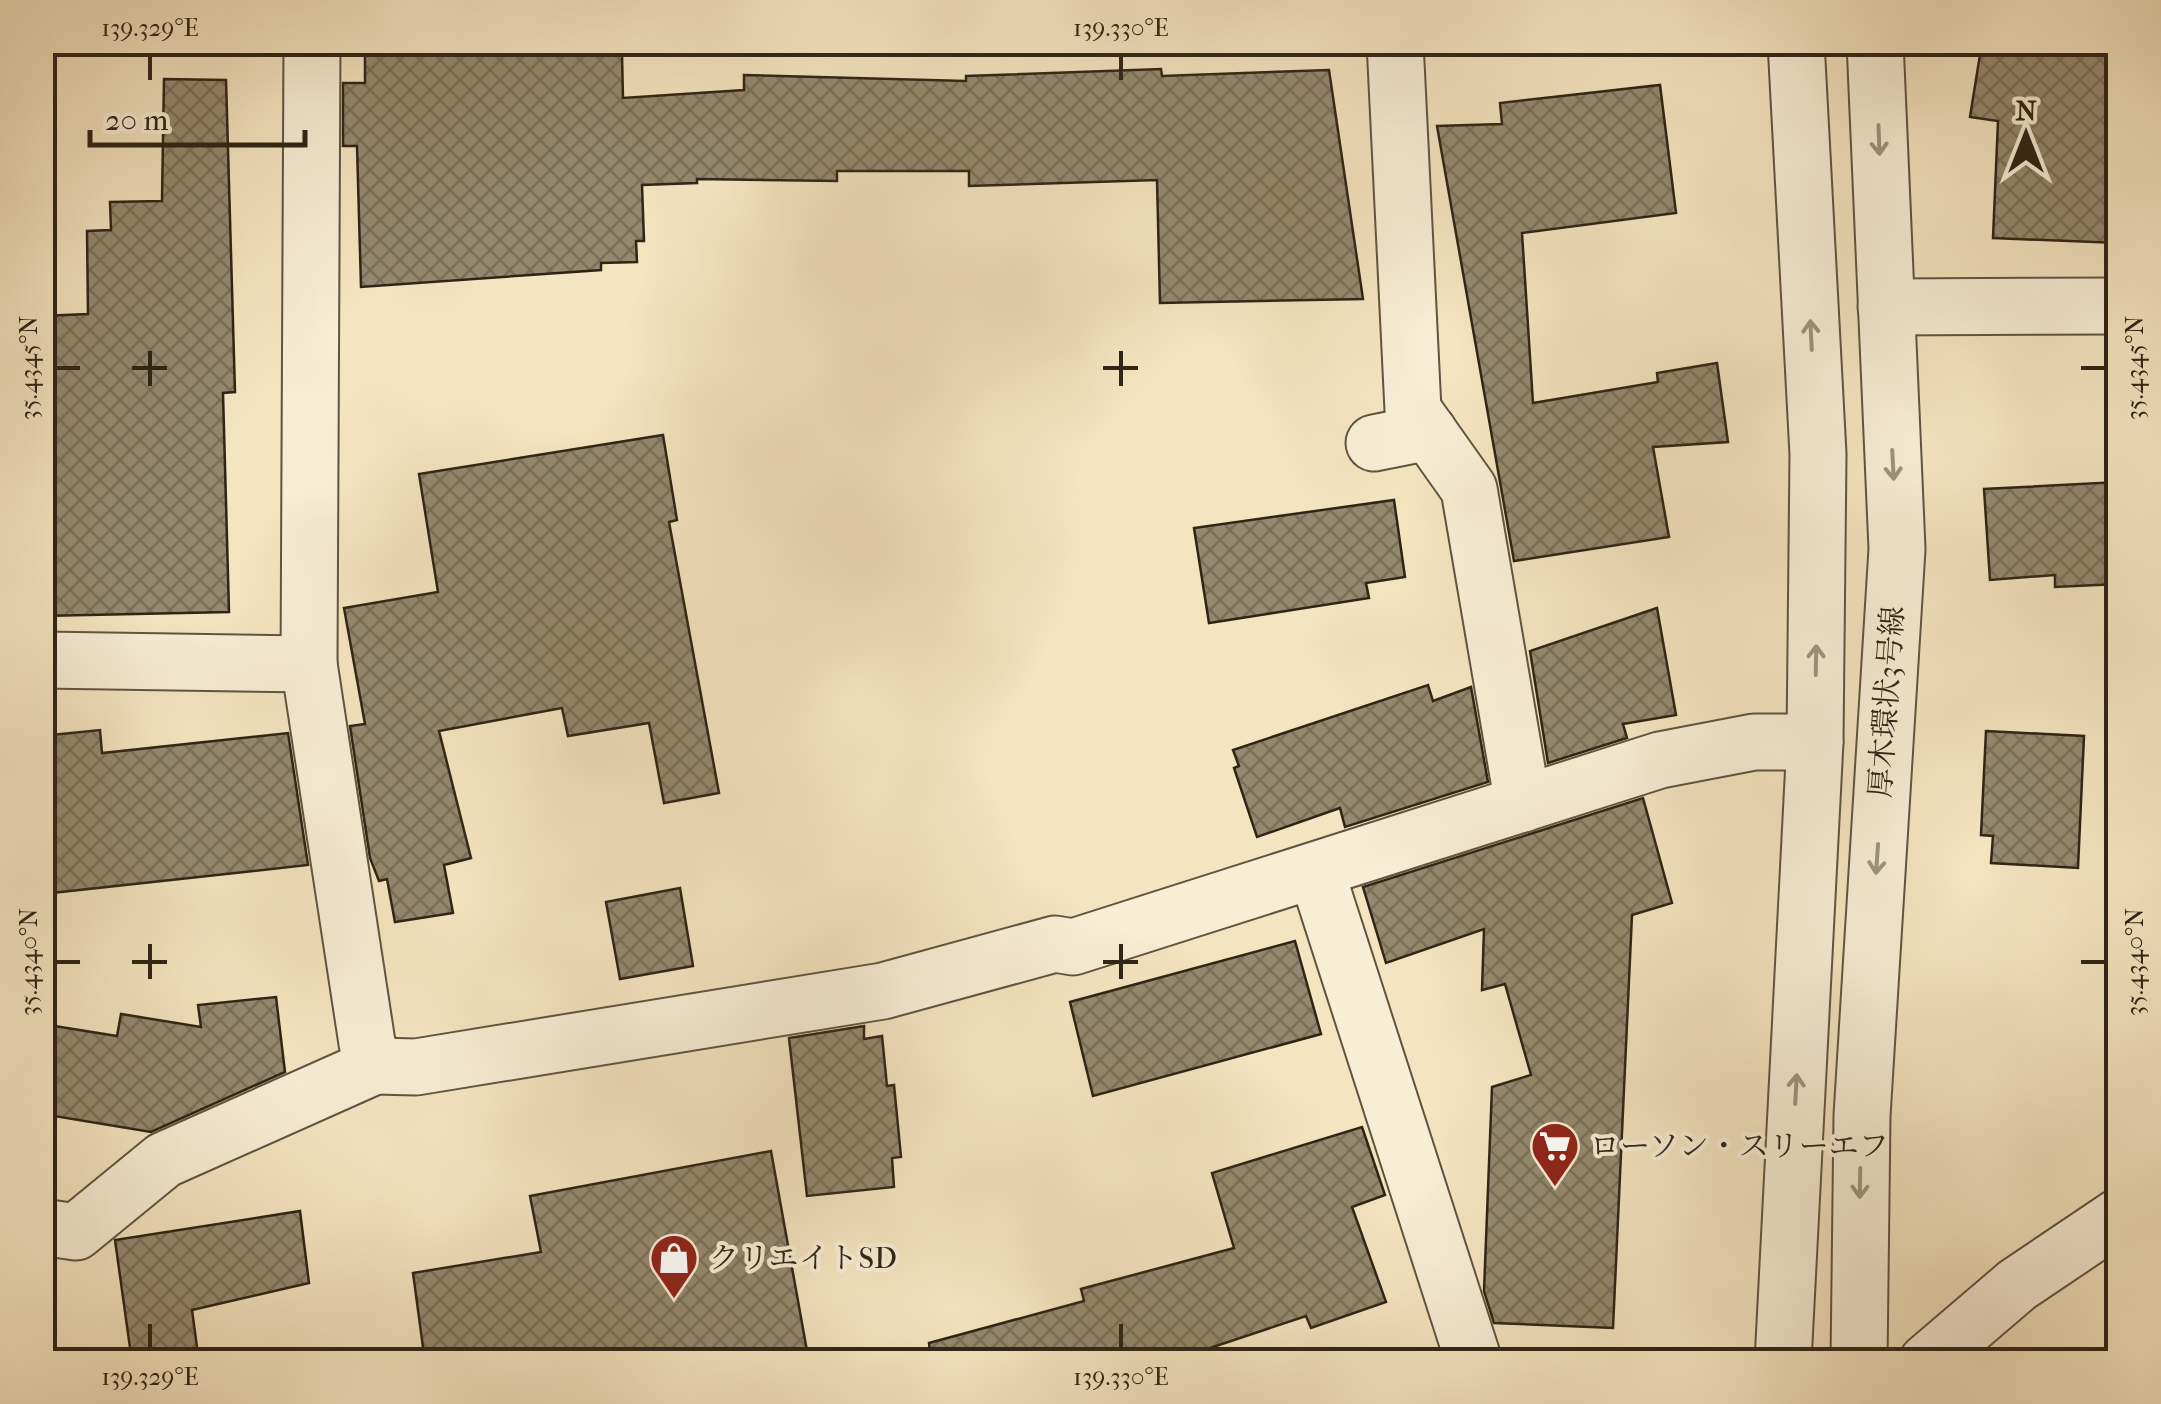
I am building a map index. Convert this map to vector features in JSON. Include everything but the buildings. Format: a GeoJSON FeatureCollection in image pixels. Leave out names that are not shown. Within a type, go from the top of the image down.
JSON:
{"type":"FeatureCollection","features":[{"type":"Feature","properties":{"kind":"street"},"geometry":{"type":"LineString","coordinates":[[312,42],[309,664],[367,1044],[375,1066]]}},
{"type":"Feature","properties":{"kind":"street"},"geometry":{"type":"LineString","coordinates":[[1394,42],[1413,410],[1469,489],[1523,804]]}},
{"type":"Feature","properties":{"kind":"street"},"geometry":{"type":"LineString","coordinates":[[1783,1362],[1815,742],[1818,454],[1796,42]]}},
{"type":"Feature","properties":{"kind":"street","name":"厚木環状3号線"},"geometry":{"type":"LineString","coordinates":[[1859,1362],[1862,1116],[1896,549],[1875,42]]}},
{"type":"Feature","properties":{"kind":"street"},"geometry":{"type":"LineString","coordinates":[[1886,307],[2118,306]]}},
{"type":"Feature","properties":{"kind":"street"},"geometry":{"type":"LineString","coordinates":[[1374,443],[1430,432]]}},
{"type":"Feature","properties":{"kind":"street"},"geometry":{"type":"LineString","coordinates":[[42,660],[309,664]]}},
{"type":"Feature","properties":{"kind":"street"},"geometry":{"type":"LineString","coordinates":[[42,1226],[76,1232],[164,1160],[375,1066],[416,1067],[883,991],[1055,944],[1073,947],[1660,760],[1754,742],[1815,742]]}},
{"type":"Feature","properties":{"kind":"street"},"geometry":{"type":"LineString","coordinates":[[1316,872],[1474,1362]]}},
{"type":"Feature","properties":{"kind":"street"},"geometry":{"type":"LineString","coordinates":[[1927,1362],[2017,1286],[2118,1217]]}},
{"type":"Feature","properties":{"kind":"place","name":"ローソン・スリーエフ"},"geometry":{"type":"Point","coordinates":[1555,1188]}},
{"type":"Feature","properties":{"kind":"place","name":"クリエイトSD"},"geometry":{"type":"Point","coordinates":[674,1300]}}]}
